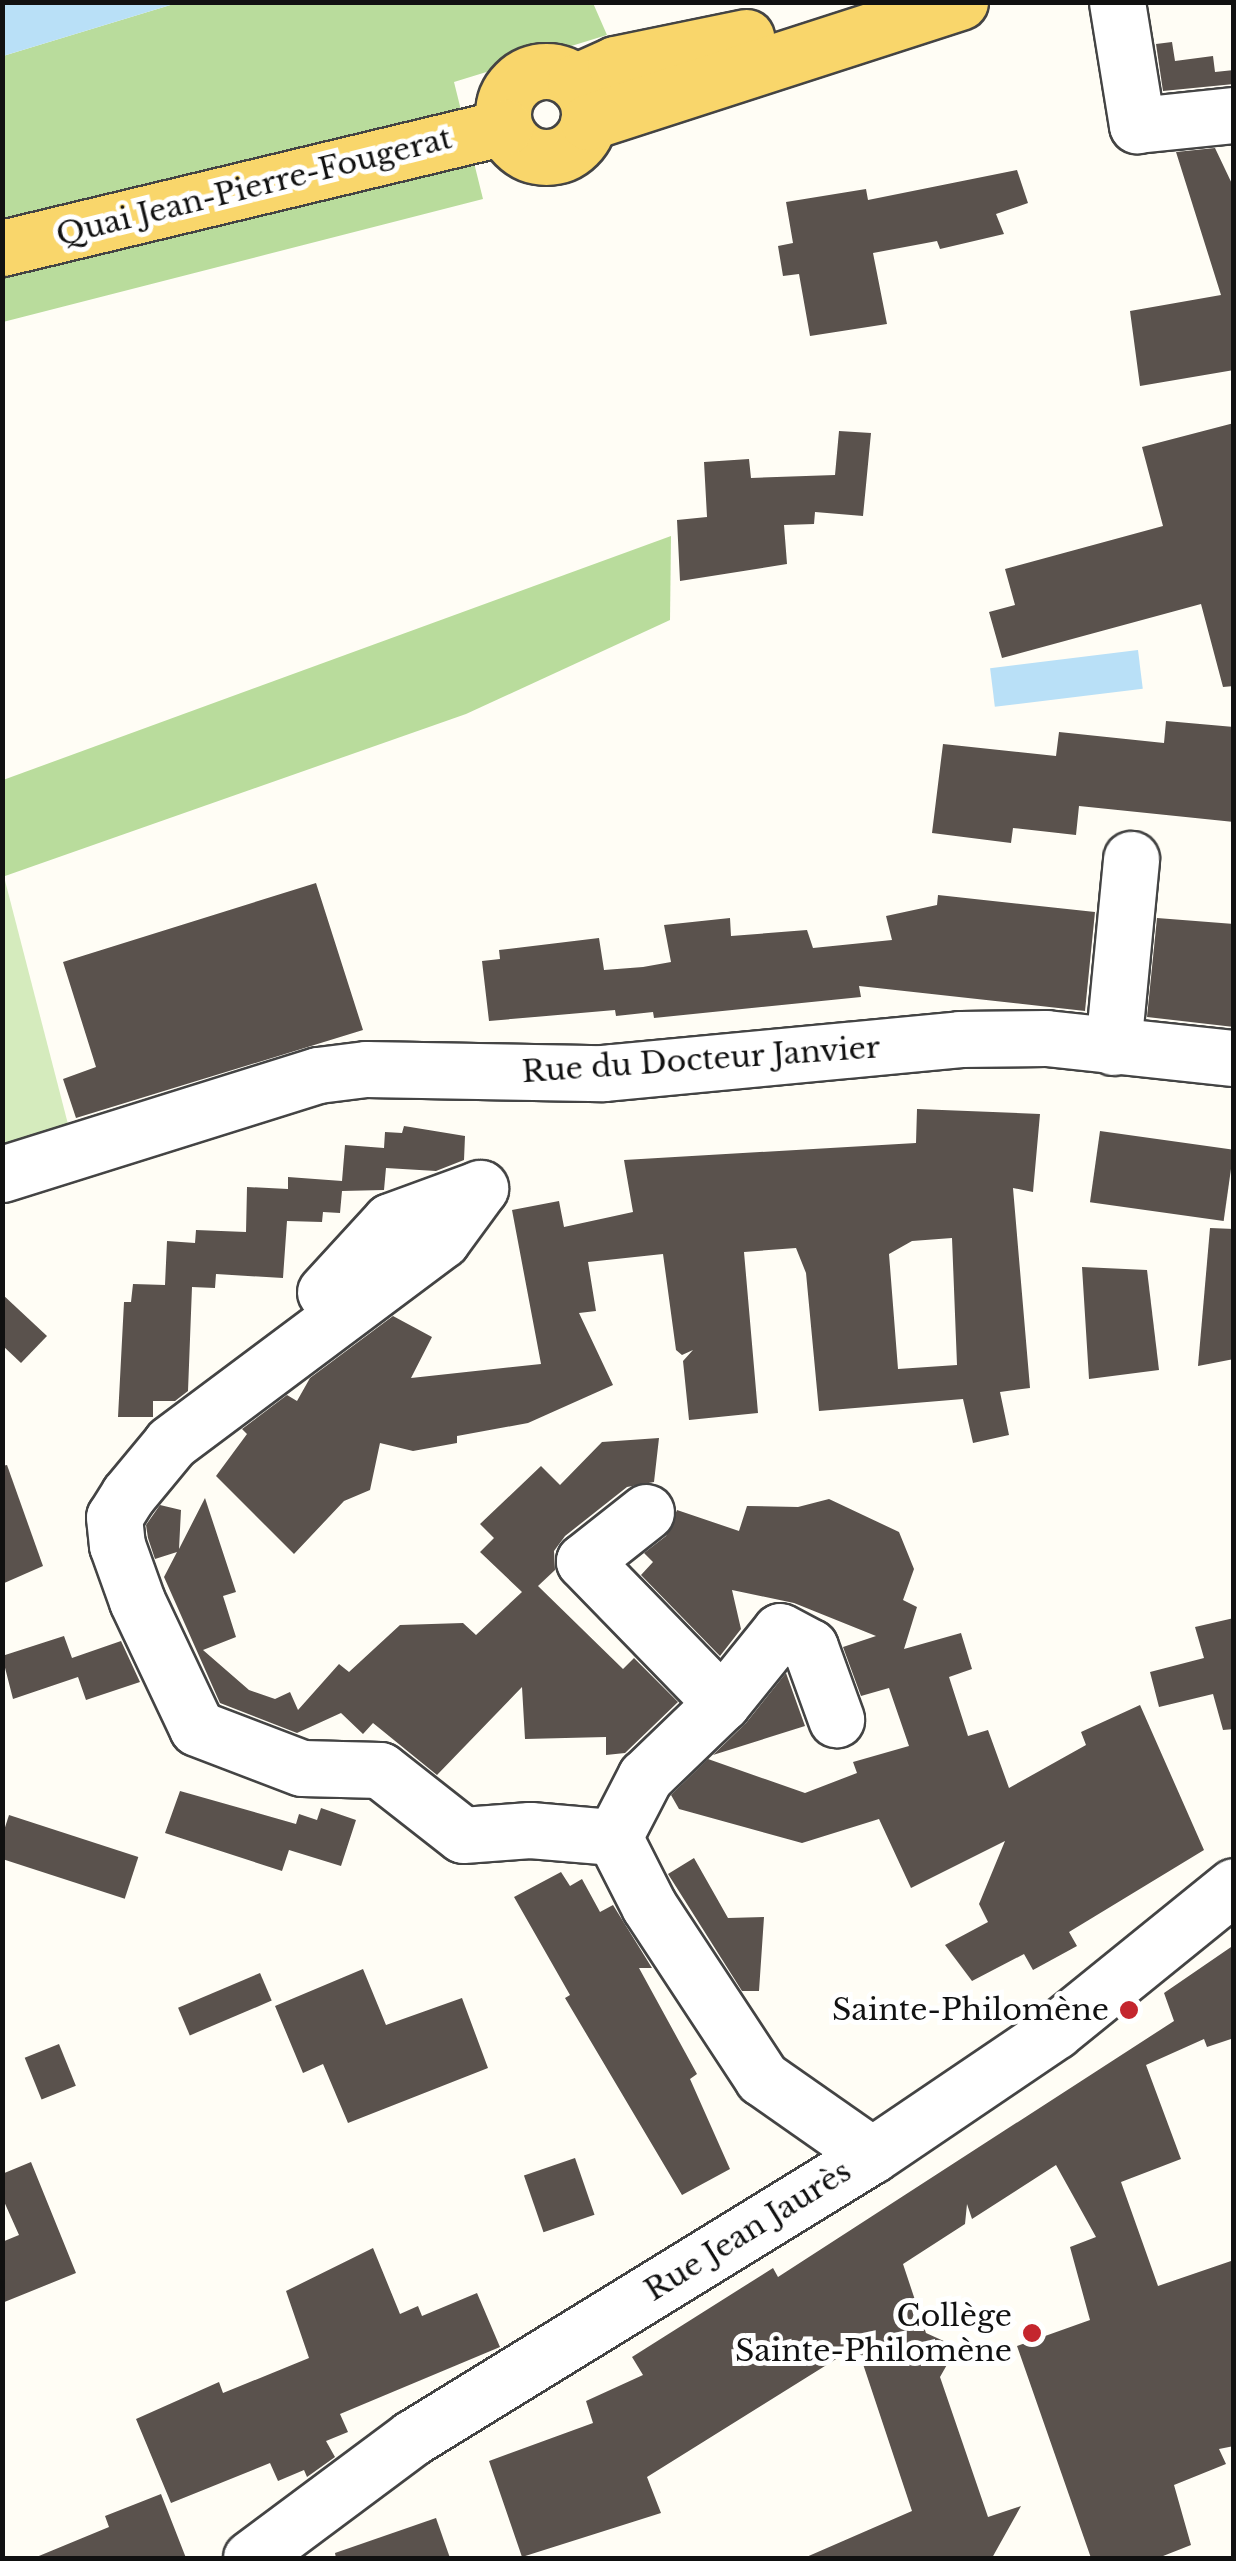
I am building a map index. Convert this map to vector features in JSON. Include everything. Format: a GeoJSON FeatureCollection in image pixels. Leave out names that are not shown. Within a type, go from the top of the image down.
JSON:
{"type":"FeatureCollection","features":[{"type":"Feature","properties":{"kind":"main road","name":"Quai Jean-Pierre-Fougerat"},"geometry":{"type":"LineString","coordinates":[[581,102],[615,64],[692,52],[859,2]]}},
{"type":"Feature","properties":{"kind":"main road","name":"Quai Jean-Pierre-Fougerat"},"geometry":{"type":"LineString","coordinates":[[581,102],[960,2]]}},
{"type":"Feature","properties":{"kind":"main road","name":"Quai Jean-Pierre-Fougerat"},"geometry":{"type":"LineString","coordinates":[[2,248],[505,127],[506,97],[518,81],[547,71],[581,102]]}},
{"type":"Feature","properties":{"kind":"street"},"geometry":{"type":"LineString","coordinates":[[1117,2],[1137,124],[1234,115]]}},
{"type":"Feature","properties":{"kind":"street"},"geometry":{"type":"LineString","coordinates":[[1113,1046],[1130,859]]}},
{"type":"Feature","properties":{"kind":"street","name":"Rue du Docteur Janvier"},"geometry":{"type":"LineString","coordinates":[[2,1174],[318,1076],[412,1069],[603,1073],[960,1039],[1046,1038],[1234,1058]]}},
{"type":"Feature","properties":{"kind":"street"},"geometry":{"type":"LineString","coordinates":[[216,1410],[390,1221],[480,1188],[442,1240],[216,1410],[171,1443],[114,1518],[137,1601],[198,1728],[302,1768],[380,1770],[463,1834],[530,1830],[614,1838]]}},
{"type":"Feature","properties":{"kind":"street"},"geometry":{"type":"LineString","coordinates":[[646,1512],[584,1562],[722,1703]]}},
{"type":"Feature","properties":{"kind":"street"},"geometry":{"type":"LineString","coordinates":[[614,1838],[645,1777],[722,1703],[780,1631],[810,1646],[836,1718]]}},
{"type":"Feature","properties":{"kind":"street"},"geometry":{"type":"LineString","coordinates":[[614,1838],[669,1938],[762,2078],[872,2155]]}},
{"type":"Feature","properties":{"kind":"street","name":"Rue Jean Jaurès"},"geometry":{"type":"LineString","coordinates":[[250,2558],[412,2438],[872,2155],[1054,2031],[1234,1886]]}},
{"type":"Feature","properties":{"kind":"green space"},"geometry":{"type":"Polygon","coordinates":[[[177,3],[593,3],[607,35],[454,82],[483,199],[3,322],[3,56],[177,3]]]}},
{"type":"Feature","properties":{"kind":"green space"},"geometry":{"type":"Polygon","coordinates":[[[671,536],[670,620],[466,714],[5,876],[3,780],[671,536]]]}},
{"type":"Feature","properties":{"kind":"green space"},"geometry":{"type":"Polygon","coordinates":[[[2,869],[69,1128],[2,1148],[2,869]]]}},
{"type":"Feature","properties":{"kind":"water"},"geometry":{"type":"Polygon","coordinates":[[[3,2],[177,2],[177,3],[3,56],[3,2]]]}},
{"type":"Feature","properties":{"kind":"water"},"geometry":{"type":"Polygon","coordinates":[[[1138,650],[1143,689],[995,707],[990,668],[1138,650]]]}},
{"type":"Feature","properties":{"kind":"building"},"geometry":{"type":"Polygon","coordinates":[[[1172,42],[1175,61],[1213,56],[1215,72],[1234,70],[1234,84],[1163,91],[1156,44],[1172,42]]]}},
{"type":"Feature","properties":{"kind":"building"},"geometry":{"type":"Polygon","coordinates":[[[1215,148],[1234,188],[1234,370],[1140,386],[1130,311],[1221,295],[1176,152],[1215,148]]]}},
{"type":"Feature","properties":{"kind":"building"},"geometry":{"type":"Polygon","coordinates":[[[1017,170],[1028,203],[996,214],[1004,234],[940,249],[937,241],[873,253],[887,324],[810,336],[799,274],[783,276],[778,246],[793,243],[786,202],[866,189],[868,200],[1017,170]]]}},
{"type":"Feature","properties":{"kind":"building"},"geometry":{"type":"Polygon","coordinates":[[[1234,423],[1234,686],[1223,687],[1201,604],[1002,658],[989,612],[1015,605],[1005,569],[1163,526],[1142,447],[1234,423]]]}},
{"type":"Feature","properties":{"kind":"building"},"geometry":{"type":"Polygon","coordinates":[[[839,431],[871,433],[863,516],[815,512],[814,524],[784,525],[787,564],[680,581],[677,520],[707,517],[704,462],[749,459],[751,478],[835,475],[839,431]]]}},
{"type":"Feature","properties":{"kind":"building"},"geometry":{"type":"Polygon","coordinates":[[[1166,721],[1234,727],[1234,822],[1079,806],[1076,835],[1013,828],[1011,843],[932,833],[943,744],[1056,756],[1059,732],[1164,743],[1166,721]]]}},
{"type":"Feature","properties":{"kind":"building"},"geometry":{"type":"Polygon","coordinates":[[[316,883],[363,1030],[76,1118],[63,1079],[96,1067],[63,962],[316,883]]]}},
{"type":"Feature","properties":{"kind":"building"},"geometry":{"type":"Polygon","coordinates":[[[938,895],[1095,912],[1085,1011],[859,986],[861,997],[654,1018],[653,1012],[616,1016],[615,1010],[489,1021],[482,961],[500,959],[499,950],[599,938],[604,970],[643,967],[671,962],[664,925],[730,918],[731,936],[807,930],[813,948],[892,940],[886,916],[937,905],[938,895]]]}},
{"type":"Feature","properties":{"kind":"building"},"geometry":{"type":"Polygon","coordinates":[[[1157,918],[1234,924],[1234,1027],[1147,1017],[1157,918]]]}},
{"type":"Feature","properties":{"kind":"building"},"geometry":{"type":"Polygon","coordinates":[[[917,1109],[1040,1114],[1033,1192],[1013,1188],[1030,1388],[1000,1392],[1009,1435],[973,1443],[963,1399],[819,1411],[806,1273],[796,1248],[744,1252],[758,1413],[689,1420],[683,1361],[693,1350],[682,1355],[676,1350],[663,1254],[588,1262],[596,1311],[579,1313],[613,1385],[528,1423],[457,1436],[457,1443],[413,1451],[380,1443],[370,1490],[344,1501],[294,1554],[216,1476],[247,1434],[242,1429],[287,1395],[297,1401],[310,1378],[393,1316],[432,1337],[411,1378],[541,1364],[512,1210],[559,1201],[564,1227],[633,1212],[624,1160],[916,1143],[917,1109]],[[952,1238],[912,1241],[889,1254],[898,1369],[957,1365],[952,1238]]]}},
{"type":"Feature","properties":{"kind":"building"},"geometry":{"type":"Polygon","coordinates":[[[404,1126],[465,1136],[464,1160],[436,1171],[386,1168],[384,1190],[342,1191],[340,1213],[323,1212],[322,1222],[287,1221],[283,1278],[216,1274],[215,1288],[192,1287],[188,1391],[175,1401],[153,1401],[153,1417],[118,1417],[124,1302],[131,1302],[133,1284],[165,1285],[167,1241],[195,1243],[196,1230],[246,1232],[247,1187],[288,1189],[288,1177],[342,1181],[345,1145],[384,1148],[385,1132],[402,1133],[404,1126]]]}},
{"type":"Feature","properties":{"kind":"building"},"geometry":{"type":"Polygon","coordinates":[[[1100,1131],[1234,1150],[1224,1221],[1090,1202],[1100,1131]]]}},
{"type":"Feature","properties":{"kind":"building"},"geometry":{"type":"Polygon","coordinates":[[[1210,1228],[1234,1229],[1234,1359],[1198,1366],[1210,1228]]]}},
{"type":"Feature","properties":{"kind":"building"},"geometry":{"type":"Polygon","coordinates":[[[1082,1267],[1147,1270],[1159,1370],[1089,1379],[1082,1267]]]}},
{"type":"Feature","properties":{"kind":"building"},"geometry":{"type":"Polygon","coordinates":[[[2,1294],[47,1336],[21,1363],[2,1345],[2,1294]]]}},
{"type":"Feature","properties":{"kind":"building"},"geometry":{"type":"Polygon","coordinates":[[[659,1438],[654,1482],[627,1487],[565,1536],[554,1551],[555,1570],[538,1586],[623,1669],[634,1658],[678,1702],[625,1753],[606,1755],[606,1737],[525,1739],[522,1687],[437,1775],[373,1723],[363,1734],[341,1713],[297,1733],[220,1703],[164,1577],[177,1552],[155,1559],[148,1538],[146,1525],[160,1505],[181,1510],[179,1549],[205,1498],[236,1592],[223,1596],[236,1637],[203,1650],[249,1690],[275,1699],[290,1692],[298,1710],[339,1664],[349,1672],[400,1625],[463,1623],[476,1635],[522,1592],[480,1552],[494,1538],[480,1524],[541,1466],[560,1485],[602,1442],[659,1438]]]}},
{"type":"Feature","properties":{"kind":"building"},"geometry":{"type":"Polygon","coordinates":[[[7,1465],[43,1566],[2,1584],[2,1466],[7,1465]]]}},
{"type":"Feature","properties":{"kind":"building"},"geometry":{"type":"Polygon","coordinates":[[[829,1499],[899,1532],[914,1569],[903,1600],[917,1607],[904,1649],[961,1633],[972,1669],[949,1677],[968,1736],[988,1730],[1009,1788],[1086,1745],[1081,1732],[1140,1705],[1204,1850],[1069,1932],[1077,1946],[1033,1970],[1024,1954],[972,1981],[945,1945],[988,1922],[979,1904],[1005,1841],[911,1888],[879,1819],[802,1843],[679,1809],[671,1795],[708,1759],[805,1793],[857,1773],[853,1762],[909,1746],[889,1688],[861,1696],[843,1647],[876,1636],[794,1603],[732,1590],[741,1629],[720,1656],[641,1575],[653,1562],[644,1553],[666,1536],[677,1510],[739,1531],[747,1506],[798,1507],[829,1499]]]}},
{"type":"Feature","properties":{"kind":"building"},"geometry":{"type":"Polygon","coordinates":[[[1234,1618],[1234,1729],[1223,1730],[1213,1694],[1159,1707],[1150,1672],[1204,1658],[1195,1627],[1234,1618]]]}},
{"type":"Feature","properties":{"kind":"building"},"geometry":{"type":"Polygon","coordinates":[[[64,1636],[72,1658],[121,1641],[140,1682],[86,1700],[78,1677],[13,1699],[2,1656],[64,1636]]]}},
{"type":"Feature","properties":{"kind":"building"},"geometry":{"type":"Polygon","coordinates":[[[786,1673],[805,1726],[713,1755],[746,1723],[786,1673]]]}},
{"type":"Feature","properties":{"kind":"building"},"geometry":{"type":"Polygon","coordinates":[[[180,1791],[296,1824],[299,1814],[317,1820],[321,1808],[356,1820],[341,1866],[289,1850],[282,1871],[165,1833],[180,1791]]]}},
{"type":"Feature","properties":{"kind":"building"},"geometry":{"type":"Polygon","coordinates":[[[9,1815],[138,1857],[125,1899],[2,1859],[2,1837],[9,1815]]]}},
{"type":"Feature","properties":{"kind":"building"},"geometry":{"type":"Polygon","coordinates":[[[694,1858],[728,1918],[764,1917],[759,1991],[742,1991],[668,1874],[694,1858]]]}},
{"type":"Feature","properties":{"kind":"building"},"geometry":{"type":"Polygon","coordinates":[[[561,1872],[570,1886],[582,1879],[600,1912],[613,1905],[652,1968],[639,1968],[697,2074],[690,2079],[730,2169],[682,2195],[565,1998],[570,1995],[514,1897],[561,1872]]]}},
{"type":"Feature","properties":{"kind":"building","name":"Collège Sainte-Philomène"},"geometry":{"type":"Polygon","coordinates":[[[1234,1945],[1234,2038],[1207,2047],[1204,2039],[1146,2065],[1181,2159],[1121,2182],[1158,2286],[1234,2260],[1234,2446],[1219,2449],[1226,2464],[1174,2485],[1191,2545],[1158,2558],[1091,2558],[1017,2346],[1090,2320],[1070,2247],[1096,2237],[1056,2165],[972,2219],[967,2204],[965,2224],[903,2264],[926,2333],[957,2347],[940,2377],[988,2517],[1021,2506],[992,2558],[804,2558],[912,2511],[857,2346],[647,2477],[661,2513],[522,2557],[489,2461],[593,2423],[586,2401],[643,2375],[632,2357],[773,2268],[778,2277],[1174,2021],[1164,1993],[1234,1945]]]}},
{"type":"Feature","properties":{"kind":"building"},"geometry":{"type":"Polygon","coordinates":[[[363,1969],[386,2025],[462,1998],[488,2068],[348,2123],[323,2064],[303,2073],[275,2006],[363,1969]]]}},
{"type":"Feature","properties":{"kind":"building"},"geometry":{"type":"Polygon","coordinates":[[[260,1973],[272,2001],[190,2035],[178,2008],[260,1973]]]}},
{"type":"Feature","properties":{"kind":"building"},"geometry":{"type":"Polygon","coordinates":[[[59,2044],[76,2086],[42,2100],[25,2058],[59,2044]]]}},
{"type":"Feature","properties":{"kind":"building"},"geometry":{"type":"Polygon","coordinates":[[[575,2158],[595,2215],[543,2232],[524,2176],[575,2158]]]}},
{"type":"Feature","properties":{"kind":"building"},"geometry":{"type":"Polygon","coordinates":[[[31,2162],[76,2273],[2,2303],[2,2242],[19,2235],[2,2197],[2,2174],[31,2162]]]}},
{"type":"Feature","properties":{"kind":"building"},"geometry":{"type":"Polygon","coordinates":[[[373,2248],[400,2314],[418,2306],[422,2316],[477,2293],[500,2347],[340,2414],[348,2432],[326,2441],[335,2457],[307,2477],[304,2470],[278,2481],[270,2463],[171,2503],[136,2419],[219,2382],[223,2393],[309,2358],[286,2291],[373,2248]]]}},
{"type":"Feature","properties":{"kind":"building"},"geometry":{"type":"Polygon","coordinates":[[[161,2494],[186,2558],[34,2558],[109,2527],[105,2516],[161,2494]]]}},
{"type":"Feature","properties":{"kind":"building"},"geometry":{"type":"Polygon","coordinates":[[[436,2518],[450,2558],[336,2558],[335,2553],[436,2518]]]}},
{"type":"Feature","properties":{"kind":"place","name":"Sainte-Philomène"},"geometry":{"type":"Point","coordinates":[1129,2010]}},
{"type":"Feature","properties":{"kind":"place","name":"Collège Sainte-Philomène"},"geometry":{"type":"Point","coordinates":[1032,2333]}}]}
